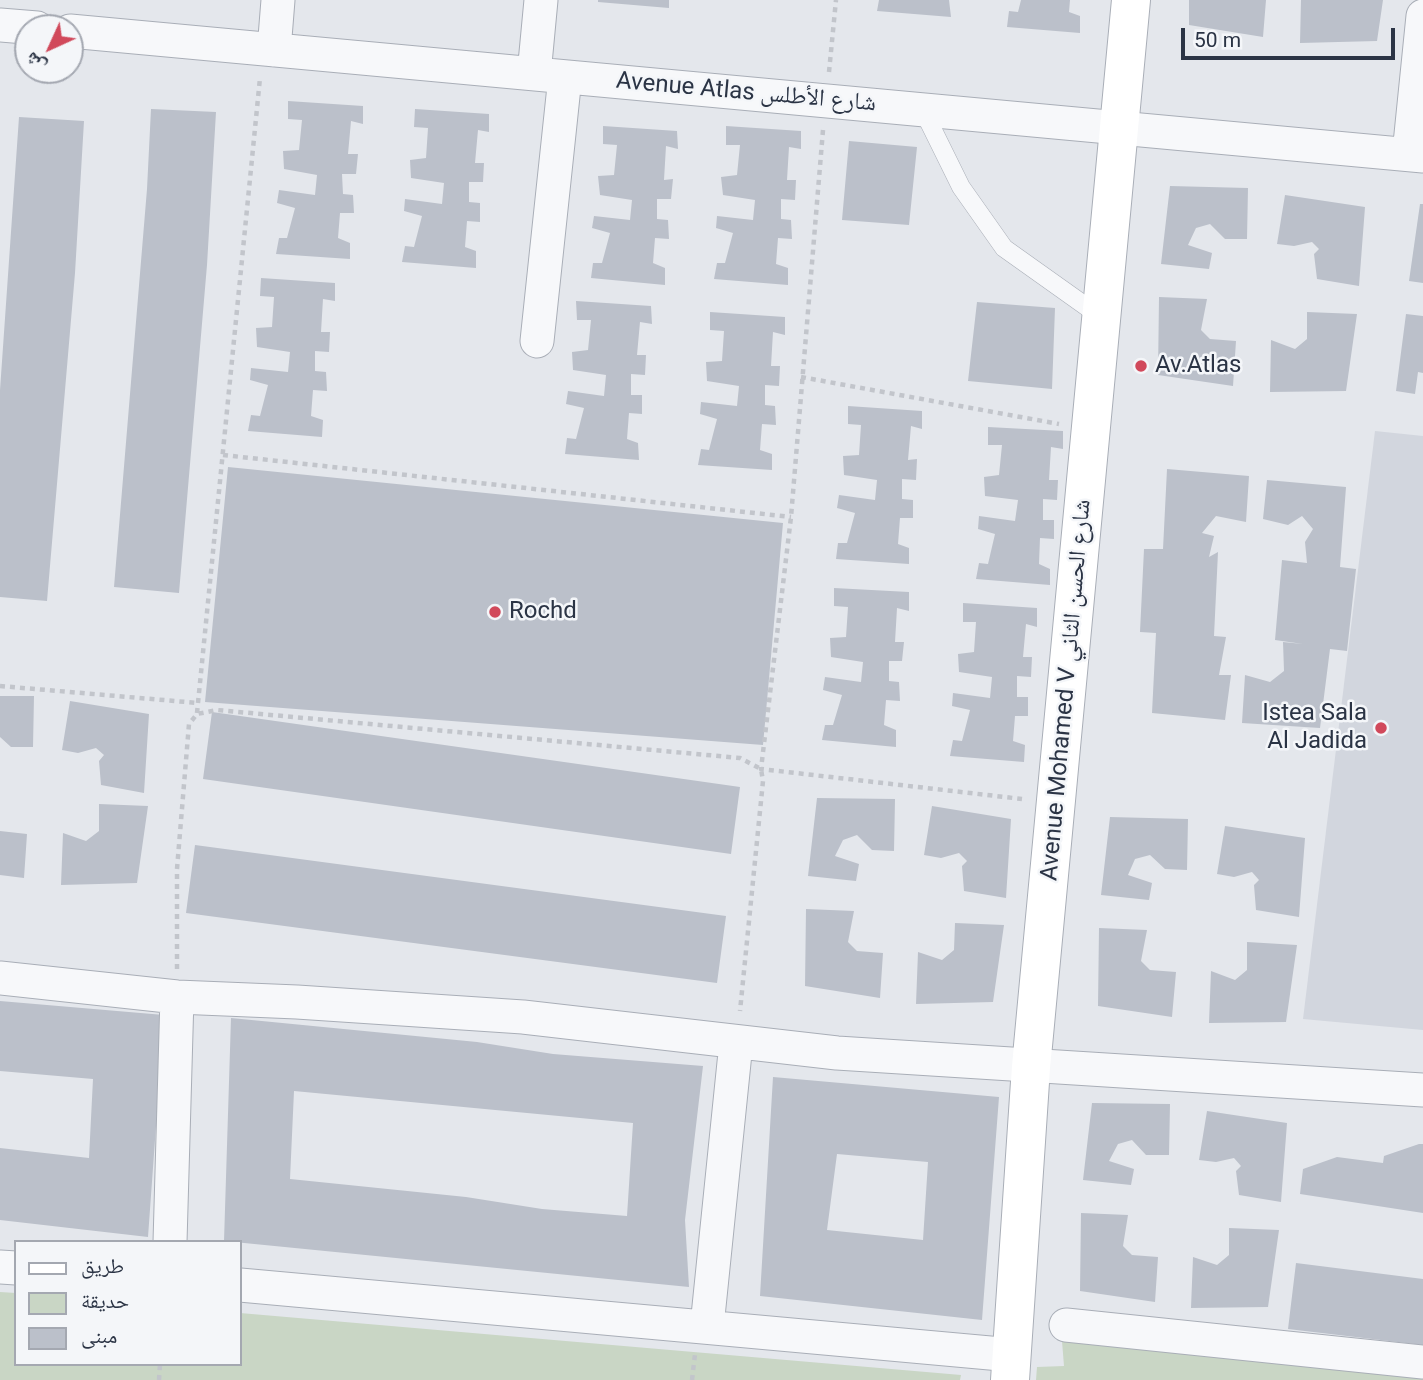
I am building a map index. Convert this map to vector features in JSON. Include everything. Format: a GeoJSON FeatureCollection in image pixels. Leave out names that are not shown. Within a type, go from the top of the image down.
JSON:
{"type":"FeatureCollection","features":[{"type":"Feature","properties":{"kind":"street"},"geometry":{"type":"LineString","coordinates":[[269,49],[278,0]]}},
{"type":"Feature","properties":{"kind":"street"},"geometry":{"type":"LineString","coordinates":[[537,341],[550,75],[541,0]]}},
{"type":"Feature","properties":{"kind":"street","name":"Avenue Mohamed V شارع الحسن الثاني"},"geometry":{"type":"LineString","coordinates":[[1011,1368],[1031,1067],[1131,0]]}},
{"type":"Feature","properties":{"kind":"street"},"geometry":{"type":"LineString","coordinates":[[1416,155],[1423,16]]}},
{"type":"Feature","properties":{"kind":"street","name":"Avenue Atlas شارع الأطلس"},"geometry":{"type":"LineString","coordinates":[[84,32],[1416,155]]}},
{"type":"Feature","properties":{"kind":"street"},"geometry":{"type":"LineString","coordinates":[[0,978],[177,998],[297,1002],[523,1017],[736,1043],[1031,1067],[1423,1090]]}},
{"type":"Feature","properties":{"kind":"street"},"geometry":{"type":"LineString","coordinates":[[170,1240],[177,998]]}},
{"type":"Feature","properties":{"kind":"street"},"geometry":{"type":"LineString","coordinates":[[707,1326],[736,1043]]}},
{"type":"Feature","properties":{"kind":"street"},"geometry":{"type":"LineString","coordinates":[[242,1285],[707,1326],[1011,1368]]}},
{"type":"Feature","properties":{"kind":"street"},"geometry":{"type":"LineString","coordinates":[[1066,1325],[1423,1362]]}},
{"type":"Feature","properties":{"kind":"lane"},"geometry":{"type":"LineString","coordinates":[[923,110],[961,187],[1004,248],[1102,317]]}},
{"type":"Feature","properties":{"kind":"path"},"geometry":{"type":"LineString","coordinates":[[736,1043],[763,780],[761,769],[791,517],[801,377],[836,0]]}},
{"type":"Feature","properties":{"kind":"path"},"geometry":{"type":"LineString","coordinates":[[177,998],[177,869],[189,724],[197,714],[269,49]]}},
{"type":"Feature","properties":{"kind":"path"},"geometry":{"type":"LineString","coordinates":[[801,377],[1091,430]]}},
{"type":"Feature","properties":{"kind":"path"},"geometry":{"type":"LineString","coordinates":[[223,455],[791,517]]}},
{"type":"Feature","properties":{"kind":"path"},"geometry":{"type":"LineString","coordinates":[[0,685],[198,704]]}},
{"type":"Feature","properties":{"kind":"path"},"geometry":{"type":"LineString","coordinates":[[197,714],[217,710],[740,758],[761,769],[1056,803]]}},
{"type":"Feature","properties":{"kind":"shaded area","name":"Istea Sala Al Jadida"},"geometry":{"type":"Polygon","coordinates":[[[1375,431],[1423,436],[1423,1030],[1303,1019],[1375,431]]]}},
{"type":"Feature","properties":{"kind":"green space"},"geometry":{"type":"Polygon","coordinates":[[[0,1292],[14,1293],[14,1366],[242,1366],[242,1313],[961,1375],[960,1380],[0,1380],[0,1292]]]}},
{"type":"Feature","properties":{"kind":"green space"},"geometry":{"type":"Polygon","coordinates":[[[1062,1341],[1423,1375],[1423,1380],[1036,1380],[1037,1367],[1064,1366],[1062,1341]]]}},
{"type":"Feature","properties":{"kind":"building"},"geometry":{"type":"Polygon","coordinates":[[[669,0],[669,8],[598,2],[669,0]]]}},
{"type":"Feature","properties":{"kind":"building"},"geometry":{"type":"Polygon","coordinates":[[[879,0],[949,0],[951,17],[877,11],[879,0]]]}},
{"type":"Feature","properties":{"kind":"building"},"geometry":{"type":"Polygon","coordinates":[[[1021,0],[1070,0],[1069,12],[1080,16],[1080,33],[1007,27],[1009,11],[1018,12],[1021,0]]]}},
{"type":"Feature","properties":{"kind":"building"},"geometry":{"type":"Polygon","coordinates":[[[1189,0],[1266,0],[1263,37],[1189,25],[1189,0]]]}},
{"type":"Feature","properties":{"kind":"building"},"geometry":{"type":"Polygon","coordinates":[[[1301,0],[1383,0],[1377,41],[1300,43],[1301,0]]]}},
{"type":"Feature","properties":{"kind":"building"},"geometry":{"type":"Polygon","coordinates":[[[288,101],[363,106],[363,124],[351,121],[348,154],[358,154],[356,174],[342,174],[343,194],[353,195],[354,213],[340,213],[338,238],[350,243],[350,259],[276,254],[279,238],[287,238],[295,208],[277,203],[279,190],[315,195],[317,175],[284,169],[283,151],[299,150],[302,120],[288,119],[288,101]]]}},
{"type":"Feature","properties":{"kind":"building"},"geometry":{"type":"Polygon","coordinates":[[[151,109],[216,112],[207,265],[179,593],[114,587],[147,189],[151,109]]]}},
{"type":"Feature","properties":{"kind":"building"},"geometry":{"type":"Polygon","coordinates":[[[415,109],[489,114],[489,132],[478,130],[475,163],[484,163],[483,182],[469,182],[469,202],[480,203],[480,222],[467,221],[465,247],[476,251],[476,268],[402,262],[405,246],[414,247],[422,216],[404,211],[405,199],[442,204],[444,183],[411,178],[410,160],[426,158],[428,128],[414,127],[415,109]]]}},
{"type":"Feature","properties":{"kind":"building"},"geometry":{"type":"Polygon","coordinates":[[[19,117],[84,121],[75,273],[47,601],[0,597],[0,390],[19,117]]]}},
{"type":"Feature","properties":{"kind":"building"},"geometry":{"type":"Polygon","coordinates":[[[603,126],[677,131],[678,149],[666,146],[664,180],[673,179],[671,199],[657,199],[657,219],[668,220],[669,239],[655,238],[653,263],[665,268],[665,285],[591,278],[593,263],[602,263],[610,233],[592,228],[594,216],[630,220],[632,200],[600,195],[598,176],[614,175],[617,145],[603,144],[603,126]]]}},
{"type":"Feature","properties":{"kind":"building"},"geometry":{"type":"Polygon","coordinates":[[[726,126],[801,131],[801,149],[789,147],[787,180],[796,180],[795,200],[781,199],[781,219],[791,220],[792,239],[778,238],[776,264],[788,268],[788,285],[714,279],[717,263],[725,263],[733,233],[716,228],[717,216],[753,220],[755,200],[723,195],[721,177],[737,175],[740,145],[726,145],[726,126]]]}},
{"type":"Feature","properties":{"kind":"building"},"geometry":{"type":"Polygon","coordinates":[[[849,141],[917,147],[909,225],[842,220],[849,141]]]}},
{"type":"Feature","properties":{"kind":"building"},"geometry":{"type":"Polygon","coordinates":[[[1170,186],[1248,188],[1247,239],[1225,239],[1210,224],[1196,228],[1188,245],[1212,253],[1209,269],[1161,264],[1170,186]]]}},
{"type":"Feature","properties":{"kind":"building"},"geometry":{"type":"Polygon","coordinates":[[[1285,195],[1365,207],[1359,286],[1317,279],[1314,254],[1319,249],[1312,242],[1294,246],[1277,244],[1285,195]]]}},
{"type":"Feature","properties":{"kind":"building"},"geometry":{"type":"Polygon","coordinates":[[[1420,204],[1423,204],[1423,283],[1409,281],[1420,204]]]}},
{"type":"Feature","properties":{"kind":"building"},"geometry":{"type":"Polygon","coordinates":[[[261,278],[335,283],[335,301],[323,299],[321,332],[330,332],[329,352],[315,351],[315,371],[326,372],[327,391],[313,390],[311,416],[323,420],[322,437],[248,431],[251,415],[260,416],[268,385],[250,380],[251,368],[288,372],[290,352],[257,347],[256,328],[272,327],[274,297],[260,296],[261,278]]]}},
{"type":"Feature","properties":{"kind":"building"},"geometry":{"type":"Polygon","coordinates":[[[1159,297],[1207,299],[1201,330],[1210,339],[1236,341],[1233,386],[1158,375],[1159,297]]]}},
{"type":"Feature","properties":{"kind":"building"},"geometry":{"type":"Polygon","coordinates":[[[576,301],[651,306],[652,324],[640,322],[637,355],[646,355],[645,375],[631,374],[631,395],[642,395],[642,414],[629,413],[627,439],[638,443],[639,460],[565,454],[567,438],[576,439],[584,408],[566,404],[568,391],[604,396],[606,375],[573,370],[572,352],[588,350],[591,320],[577,320],[576,301]]]}},
{"type":"Feature","properties":{"kind":"building"},"geometry":{"type":"Polygon","coordinates":[[[977,302],[1055,308],[1052,389],[968,381],[977,302]]]}},
{"type":"Feature","properties":{"kind":"building"},"geometry":{"type":"Polygon","coordinates":[[[710,312],[785,317],[785,335],[773,332],[771,366],[780,366],[779,386],[765,385],[765,405],[775,406],[776,425],[762,424],[760,450],[772,454],[772,470],[698,465],[701,449],[709,450],[717,419],[700,414],[701,402],[737,406],[739,386],[707,381],[706,362],[722,361],[724,331],[710,330],[710,312]]]}},
{"type":"Feature","properties":{"kind":"building"},"geometry":{"type":"Polygon","coordinates":[[[1307,312],[1357,314],[1346,391],[1270,392],[1271,340],[1295,349],[1307,339],[1307,312]]]}},
{"type":"Feature","properties":{"kind":"building"},"geometry":{"type":"Polygon","coordinates":[[[1406,314],[1423,316],[1423,373],[1418,372],[1415,394],[1396,391],[1406,314]]]}},
{"type":"Feature","properties":{"kind":"building"},"geometry":{"type":"Polygon","coordinates":[[[848,406],[922,411],[922,429],[911,426],[908,460],[917,459],[916,480],[902,479],[902,499],[913,500],[913,518],[900,518],[898,544],[909,548],[909,564],[836,559],[838,543],[847,543],[855,513],[837,508],[839,495],[875,500],[877,480],[844,475],[843,456],[859,455],[861,425],[848,424],[848,406]]]}},
{"type":"Feature","properties":{"kind":"building"},"geometry":{"type":"Polygon","coordinates":[[[988,427],[1063,431],[1063,449],[1051,447],[1049,480],[1058,480],[1057,500],[1043,499],[1043,520],[1054,520],[1054,539],[1040,538],[1039,564],[1050,569],[1050,585],[976,579],[979,563],[988,564],[995,534],[978,529],[979,516],[1015,521],[1018,500],[985,496],[984,477],[999,475],[1002,445],[988,445],[988,427]]]}},
{"type":"Feature","properties":{"kind":"building","name":"Rochd"},"geometry":{"type":"Polygon","coordinates":[[[228,467],[783,523],[763,745],[205,702],[228,467]]]}},
{"type":"Feature","properties":{"kind":"building"},"geometry":{"type":"Polygon","coordinates":[[[1167,469],[1249,476],[1246,522],[1216,516],[1202,533],[1214,536],[1209,557],[1218,552],[1214,636],[1226,637],[1219,675],[1231,675],[1225,720],[1152,713],[1156,633],[1140,632],[1144,549],[1163,549],[1167,469]]]}},
{"type":"Feature","properties":{"kind":"building"},"geometry":{"type":"Polygon","coordinates":[[[1267,480],[1346,487],[1340,567],[1356,569],[1347,651],[1330,649],[1320,728],[1242,723],[1245,675],[1270,682],[1284,671],[1283,642],[1303,644],[1275,640],[1282,560],[1307,563],[1305,542],[1313,529],[1302,516],[1288,525],[1263,519],[1267,480]]]}},
{"type":"Feature","properties":{"kind":"building"},"geometry":{"type":"Polygon","coordinates":[[[834,588],[909,592],[909,611],[897,608],[895,642],[904,642],[902,661],[889,661],[889,681],[899,682],[900,701],[886,700],[884,725],[896,730],[896,747],[822,740],[825,725],[833,725],[842,695],[823,690],[825,677],[861,682],[863,662],[831,657],[830,638],[846,637],[848,607],[834,606],[834,588]]]}},
{"type":"Feature","properties":{"kind":"building"},"geometry":{"type":"Polygon","coordinates":[[[963,603],[1037,608],[1037,627],[1026,624],[1023,657],[1032,657],[1031,677],[1017,676],[1017,697],[1028,697],[1028,716],[1015,716],[1013,741],[1025,745],[1024,762],[950,756],[953,740],[962,741],[970,710],[952,706],[953,693],[990,698],[992,677],[959,672],[958,654],[974,652],[976,622],[963,622],[963,603]]]}},
{"type":"Feature","properties":{"kind":"building"},"geometry":{"type":"Polygon","coordinates":[[[0,696],[34,696],[33,747],[11,747],[0,737],[0,696]]]}},
{"type":"Feature","properties":{"kind":"building"},"geometry":{"type":"Polygon","coordinates":[[[70,701],[149,714],[144,793],[101,785],[99,761],[104,755],[96,748],[78,753],[62,750],[70,701]]]}},
{"type":"Feature","properties":{"kind":"building"},"geometry":{"type":"Polygon","coordinates":[[[212,712],[740,787],[731,854],[203,779],[212,712]]]}},
{"type":"Feature","properties":{"kind":"building"},"geometry":{"type":"Polygon","coordinates":[[[817,798],[895,799],[894,851],[872,850],[857,835],[843,840],[835,856],[859,864],[856,881],[808,876],[817,798]]]}},
{"type":"Feature","properties":{"kind":"building"},"geometry":{"type":"Polygon","coordinates":[[[99,804],[148,806],[137,883],[61,885],[63,833],[86,841],[99,831],[99,804]]]}},
{"type":"Feature","properties":{"kind":"building"},"geometry":{"type":"Polygon","coordinates":[[[932,806],[1011,819],[1006,898],[964,891],[962,866],[967,861],[959,853],[941,858],[924,855],[932,806]]]}},
{"type":"Feature","properties":{"kind":"building"},"geometry":{"type":"Polygon","coordinates":[[[1110,817],[1188,819],[1187,870],[1165,869],[1150,855],[1135,859],[1128,875],[1152,883],[1149,900],[1101,895],[1110,817]]]}},
{"type":"Feature","properties":{"kind":"building"},"geometry":{"type":"Polygon","coordinates":[[[1225,826],[1305,838],[1299,917],[1256,910],[1254,885],[1259,880],[1252,872],[1234,877],[1217,874],[1225,826]]]}},
{"type":"Feature","properties":{"kind":"building"},"geometry":{"type":"Polygon","coordinates":[[[0,831],[27,834],[24,878],[0,875],[0,831]]]}},
{"type":"Feature","properties":{"kind":"building"},"geometry":{"type":"Polygon","coordinates":[[[195,845],[726,916],[717,983],[186,913],[195,845]]]}},
{"type":"Feature","properties":{"kind":"building"},"geometry":{"type":"Polygon","coordinates":[[[806,909],[854,911],[848,942],[857,951],[883,953],[880,998],[805,986],[806,909]]]}},
{"type":"Feature","properties":{"kind":"building"},"geometry":{"type":"Polygon","coordinates":[[[955,923],[1004,925],[993,1002],[916,1004],[918,952],[942,960],[954,950],[955,923]]]}},
{"type":"Feature","properties":{"kind":"building"},"geometry":{"type":"Polygon","coordinates":[[[1099,928],[1147,930],[1141,961],[1150,970],[1176,972],[1172,1017],[1098,1006],[1099,928]]]}},
{"type":"Feature","properties":{"kind":"building"},"geometry":{"type":"Polygon","coordinates":[[[1247,942],[1297,945],[1286,1022],[1209,1023],[1211,971],[1235,980],[1247,970],[1247,942]]]}},
{"type":"Feature","properties":{"kind":"building"},"geometry":{"type":"Polygon","coordinates":[[[0,1001],[164,1015],[148,1237],[0,1220],[0,1148],[89,1158],[93,1079],[0,1071],[0,1001]]]}},
{"type":"Feature","properties":{"kind":"building"},"geometry":{"type":"Polygon","coordinates":[[[231,1018],[477,1042],[553,1054],[703,1066],[685,1220],[689,1287],[224,1240],[231,1018]],[[294,1091],[290,1179],[466,1197],[542,1209],[627,1216],[633,1123],[294,1091]]]}},
{"type":"Feature","properties":{"kind":"building"},"geometry":{"type":"Polygon","coordinates":[[[773,1077],[999,1097],[982,1320],[760,1296],[773,1077]],[[837,1154],[827,1230],[923,1240],[928,1162],[837,1154]]]}},
{"type":"Feature","properties":{"kind":"building"},"geometry":{"type":"Polygon","coordinates":[[[1092,1103],[1170,1104],[1169,1155],[1146,1155],[1132,1140],[1118,1144],[1109,1161],[1134,1169],[1131,1185],[1083,1180],[1092,1103]]]}},
{"type":"Feature","properties":{"kind":"building"},"geometry":{"type":"Polygon","coordinates":[[[1207,1111],[1287,1123],[1281,1202],[1239,1195],[1236,1171],[1241,1166],[1234,1158],[1216,1162],[1199,1160],[1207,1111]]]}},
{"type":"Feature","properties":{"kind":"building"},"geometry":{"type":"Polygon","coordinates":[[[1423,1144],[1423,1213],[1300,1194],[1303,1169],[1337,1157],[1383,1163],[1384,1156],[1423,1144]]]}},
{"type":"Feature","properties":{"kind":"building"},"geometry":{"type":"Polygon","coordinates":[[[1081,1213],[1128,1215],[1123,1246],[1132,1255],[1158,1257],[1155,1302],[1080,1291],[1081,1213]]]}},
{"type":"Feature","properties":{"kind":"building"},"geometry":{"type":"Polygon","coordinates":[[[1229,1228],[1279,1230],[1268,1307],[1191,1308],[1193,1257],[1217,1265],[1229,1255],[1229,1228]]]}},
{"type":"Feature","properties":{"kind":"building"},"geometry":{"type":"Polygon","coordinates":[[[1296,1263],[1423,1279],[1423,1345],[1288,1329],[1296,1263]]]}},
{"type":"Feature","properties":{"kind":"place","name":"Av.Atlas"},"geometry":{"type":"Point","coordinates":[1141,366]}},
{"type":"Feature","properties":{"kind":"place","name":"Rochd"},"geometry":{"type":"Point","coordinates":[495,612]}},
{"type":"Feature","properties":{"kind":"place","name":"Istea Sala Al Jadida"},"geometry":{"type":"Point","coordinates":[1381,728]}}]}
